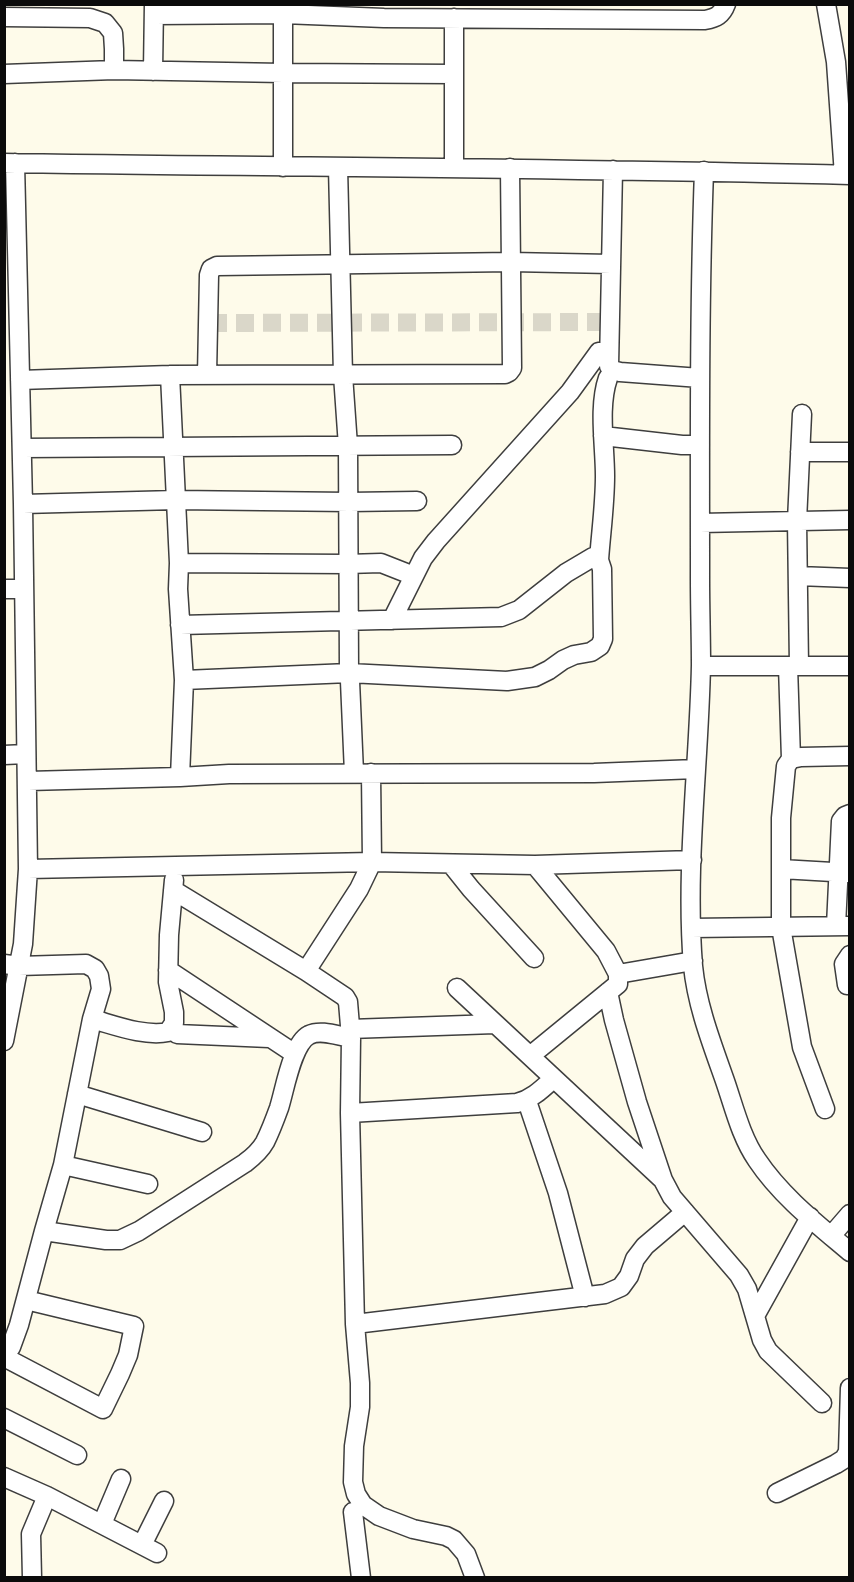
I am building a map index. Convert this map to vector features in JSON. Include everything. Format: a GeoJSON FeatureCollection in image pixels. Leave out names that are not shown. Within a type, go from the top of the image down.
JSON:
{"type":"FeatureCollection","features":[{"type":"Feature","properties":{"kind":"street"},"geometry":{"type":"LineString","coordinates":[[153,71],[154,10],[283,9],[384,18],[705,20],[714,19],[720,15],[726,4]]}},
{"type":"Feature","properties":{"kind":"street"},"geometry":{"type":"LineString","coordinates":[[4,1041],[12,965],[23,944],[28,869],[22,448],[15,389],[10,163],[454,167],[847,175],[843,60],[826,4]]}},
{"type":"Feature","properties":{"kind":"street"},"geometry":{"type":"LineString","coordinates":[[283,9],[283,167]]}},
{"type":"Feature","properties":{"kind":"street"},"geometry":{"type":"LineString","coordinates":[[4,17],[90,18],[105,23],[113,33],[114,70]]}},
{"type":"Feature","properties":{"kind":"street"},"geometry":{"type":"LineString","coordinates":[[454,18],[454,167]]}},
{"type":"Feature","properties":{"kind":"street"},"geometry":{"type":"LineString","coordinates":[[4,74],[114,70],[454,74]]}},
{"type":"Feature","properties":{"kind":"street"},"geometry":{"type":"LineString","coordinates":[[306,971],[359,889],[372,862],[363,773],[349,673],[348,446],[343,375],[338,167]]}},
{"type":"Feature","properties":{"kind":"street"},"geometry":{"type":"LineString","coordinates":[[15,389],[170,375],[505,374],[512,368],[510,168]]}},
{"type":"Feature","properties":{"kind":"street"},"geometry":{"type":"LineString","coordinates":[[613,170],[609,366],[612,370],[620,372],[700,378]]}},
{"type":"Feature","properties":{"kind":"street"},"geometry":{"type":"LineString","coordinates":[[704,171],[700,260],[701,666],[692,860],[693,961],[705,1025],[744,1135],[756,1158],[774,1182],[849,1252]]}},
{"type":"Feature","properties":{"kind":"street"},"geometry":{"type":"LineString","coordinates":[[207,375],[209,275],[211,269],[217,266],[512,262],[610,264]]}},
{"type":"Feature","properties":{"kind":"street"},"geometry":{"type":"LineString","coordinates":[[392,620],[423,558],[436,541],[570,392],[599,352],[609,351]]}},
{"type":"Feature","properties":{"kind":"street"},"geometry":{"type":"LineString","coordinates":[[170,375],[179,563],[178,589],[184,680],[180,777]]}},
{"type":"Feature","properties":{"kind":"street"},"geometry":{"type":"LineString","coordinates":[[184,680],[349,673],[507,681],[535,677],[563,660],[591,652],[600,646],[603,639],[602,569],[599,560],[605,478],[604,389],[609,378]]}},
{"type":"Feature","properties":{"kind":"street"},"geometry":{"type":"LineString","coordinates":[[802,414],[791,759],[786,766],[781,818],[781,927],[802,1047],[825,1109]]}},
{"type":"Feature","properties":{"kind":"street"},"geometry":{"type":"LineString","coordinates":[[603,436],[700,445]]}},
{"type":"Feature","properties":{"kind":"street"},"geometry":{"type":"LineString","coordinates":[[22,448],[452,445]]}},
{"type":"Feature","properties":{"kind":"street"},"geometry":{"type":"LineString","coordinates":[[800,452],[849,452]]}},
{"type":"Feature","properties":{"kind":"street"},"geometry":{"type":"LineString","coordinates":[[23,504],[176,500],[417,501]]}},
{"type":"Feature","properties":{"kind":"street"},"geometry":{"type":"LineString","coordinates":[[700,523],[849,520]]}},
{"type":"Feature","properties":{"kind":"street"},"geometry":{"type":"LineString","coordinates":[[180,625],[501,617],[519,610],[584,561],[593,557],[599,560]]}},
{"type":"Feature","properties":{"kind":"street"},"geometry":{"type":"LineString","coordinates":[[179,563],[381,563],[414,576]]}},
{"type":"Feature","properties":{"kind":"street"},"geometry":{"type":"LineString","coordinates":[[798,576],[849,578]]}},
{"type":"Feature","properties":{"kind":"street"},"geometry":{"type":"LineString","coordinates":[[4,589],[24,589]]}},
{"type":"Feature","properties":{"kind":"street"},"geometry":{"type":"LineString","coordinates":[[701,666],[849,666]]}},
{"type":"Feature","properties":{"kind":"street"},"geometry":{"type":"LineString","coordinates":[[4,755],[26,754]]}},
{"type":"Feature","properties":{"kind":"street"},"geometry":{"type":"LineString","coordinates":[[791,759],[849,756]]}},
{"type":"Feature","properties":{"kind":"street"},"geometry":{"type":"LineString","coordinates":[[28,781],[230,774],[594,773],[696,769]]}},
{"type":"Feature","properties":{"kind":"street"},"geometry":{"type":"LineString","coordinates":[[691,928],[843,926],[844,873],[841,821],[849,814]]}},
{"type":"Feature","properties":{"kind":"street"},"geometry":{"type":"LineString","coordinates":[[28,869],[372,862],[535,866],[692,860]]}},
{"type":"Feature","properties":{"kind":"street"},"geometry":{"type":"LineString","coordinates":[[451,864],[534,958]]}},
{"type":"Feature","properties":{"kind":"street"},"geometry":{"type":"LineString","coordinates":[[530,1056],[618,984],[618,975],[606,951],[535,866]]}},
{"type":"Feature","properties":{"kind":"street"},"geometry":{"type":"LineString","coordinates":[[92,1018],[127,1029],[159,1034],[168,1032],[174,1023],[168,970],[173,890],[177,867]]}},
{"type":"Feature","properties":{"kind":"street"},"geometry":{"type":"LineString","coordinates":[[781,869],[844,873]]}},
{"type":"Feature","properties":{"kind":"street"},"geometry":{"type":"LineString","coordinates":[[173,890],[306,971],[345,997],[348,1002],[355,1324],[360,1383],[353,1482],[356,1494],[363,1505],[379,1516],[412,1529],[446,1536],[454,1540],[466,1554],[475,1578]]}},
{"type":"Feature","properties":{"kind":"street"},"geometry":{"type":"LineString","coordinates":[[847,985],[844,964],[849,955]]}},
{"type":"Feature","properties":{"kind":"street"},"geometry":{"type":"LineString","coordinates":[[618,975],[693,961]]}},
{"type":"Feature","properties":{"kind":"street"},"geometry":{"type":"LineString","coordinates":[[12,965],[86,964],[95,969],[99,976],[100,989],[92,1018],[63,1165],[19,1325],[11,1347],[4,1356],[103,1409],[128,1355],[134,1326],[26,1300]]}},
{"type":"Feature","properties":{"kind":"street"},"geometry":{"type":"LineString","coordinates":[[168,970],[295,1054]]}},
{"type":"Feature","properties":{"kind":"street"},"geometry":{"type":"LineString","coordinates":[[457,988],[663,1180]]}},
{"type":"Feature","properties":{"kind":"street"},"geometry":{"type":"LineString","coordinates":[[608,992],[637,1102],[663,1180],[672,1197],[739,1275],[747,1289],[762,1340],[768,1351],[822,1403]]}},
{"type":"Feature","properties":{"kind":"street"},"geometry":{"type":"LineString","coordinates":[[44,1231],[120,1240],[139,1231],[245,1162],[258,1152],[264,1143],[278,1109],[295,1054],[302,1041],[310,1035],[320,1032],[350,1034],[495,1024]]}},
{"type":"Feature","properties":{"kind":"street"},"geometry":{"type":"LineString","coordinates":[[177,1034],[270,1038]]}},
{"type":"Feature","properties":{"kind":"street"},"geometry":{"type":"LineString","coordinates":[[350,1113],[518,1103],[526,1101],[553,1078]]}},
{"type":"Feature","properties":{"kind":"street"},"geometry":{"type":"LineString","coordinates":[[77,1094],[202,1132]]}},
{"type":"Feature","properties":{"kind":"street"},"geometry":{"type":"LineString","coordinates":[[526,1101],[558,1193],[585,1297]]}},
{"type":"Feature","properties":{"kind":"street"},"geometry":{"type":"LineString","coordinates":[[63,1165],[148,1184]]}},
{"type":"Feature","properties":{"kind":"street"},"geometry":{"type":"LineString","coordinates":[[355,1324],[605,1294],[621,1287],[629,1276],[634,1259],[645,1246],[685,1212]]}},
{"type":"Feature","properties":{"kind":"street"},"geometry":{"type":"LineString","coordinates":[[831,1236],[849,1214]]}},
{"type":"Feature","properties":{"kind":"street"},"geometry":{"type":"LineString","coordinates":[[755,1316],[810,1217]]}},
{"type":"Feature","properties":{"kind":"street"},"geometry":{"type":"LineString","coordinates":[[777,1493],[844,1459],[848,1452],[849,1388]]}},
{"type":"Feature","properties":{"kind":"street"},"geometry":{"type":"LineString","coordinates":[[4,1418],[77,1455]]}},
{"type":"Feature","properties":{"kind":"street"},"geometry":{"type":"LineString","coordinates":[[4,1477],[47,1496],[150,1549],[164,1501]]}},
{"type":"Feature","properties":{"kind":"street"},"geometry":{"type":"LineString","coordinates":[[102,1524],[121,1479]]}},
{"type":"Feature","properties":{"kind":"street"},"geometry":{"type":"LineString","coordinates":[[32,1578],[31,1534],[47,1496]]}},
{"type":"Feature","properties":{"kind":"street"},"geometry":{"type":"LineString","coordinates":[[353,1512],[361,1578]]}},
{"type":"Feature","properties":{"kind":"tunnel"},"geometry":{"type":"LineString","coordinates":[[209,323],[609,322]]}}]}
